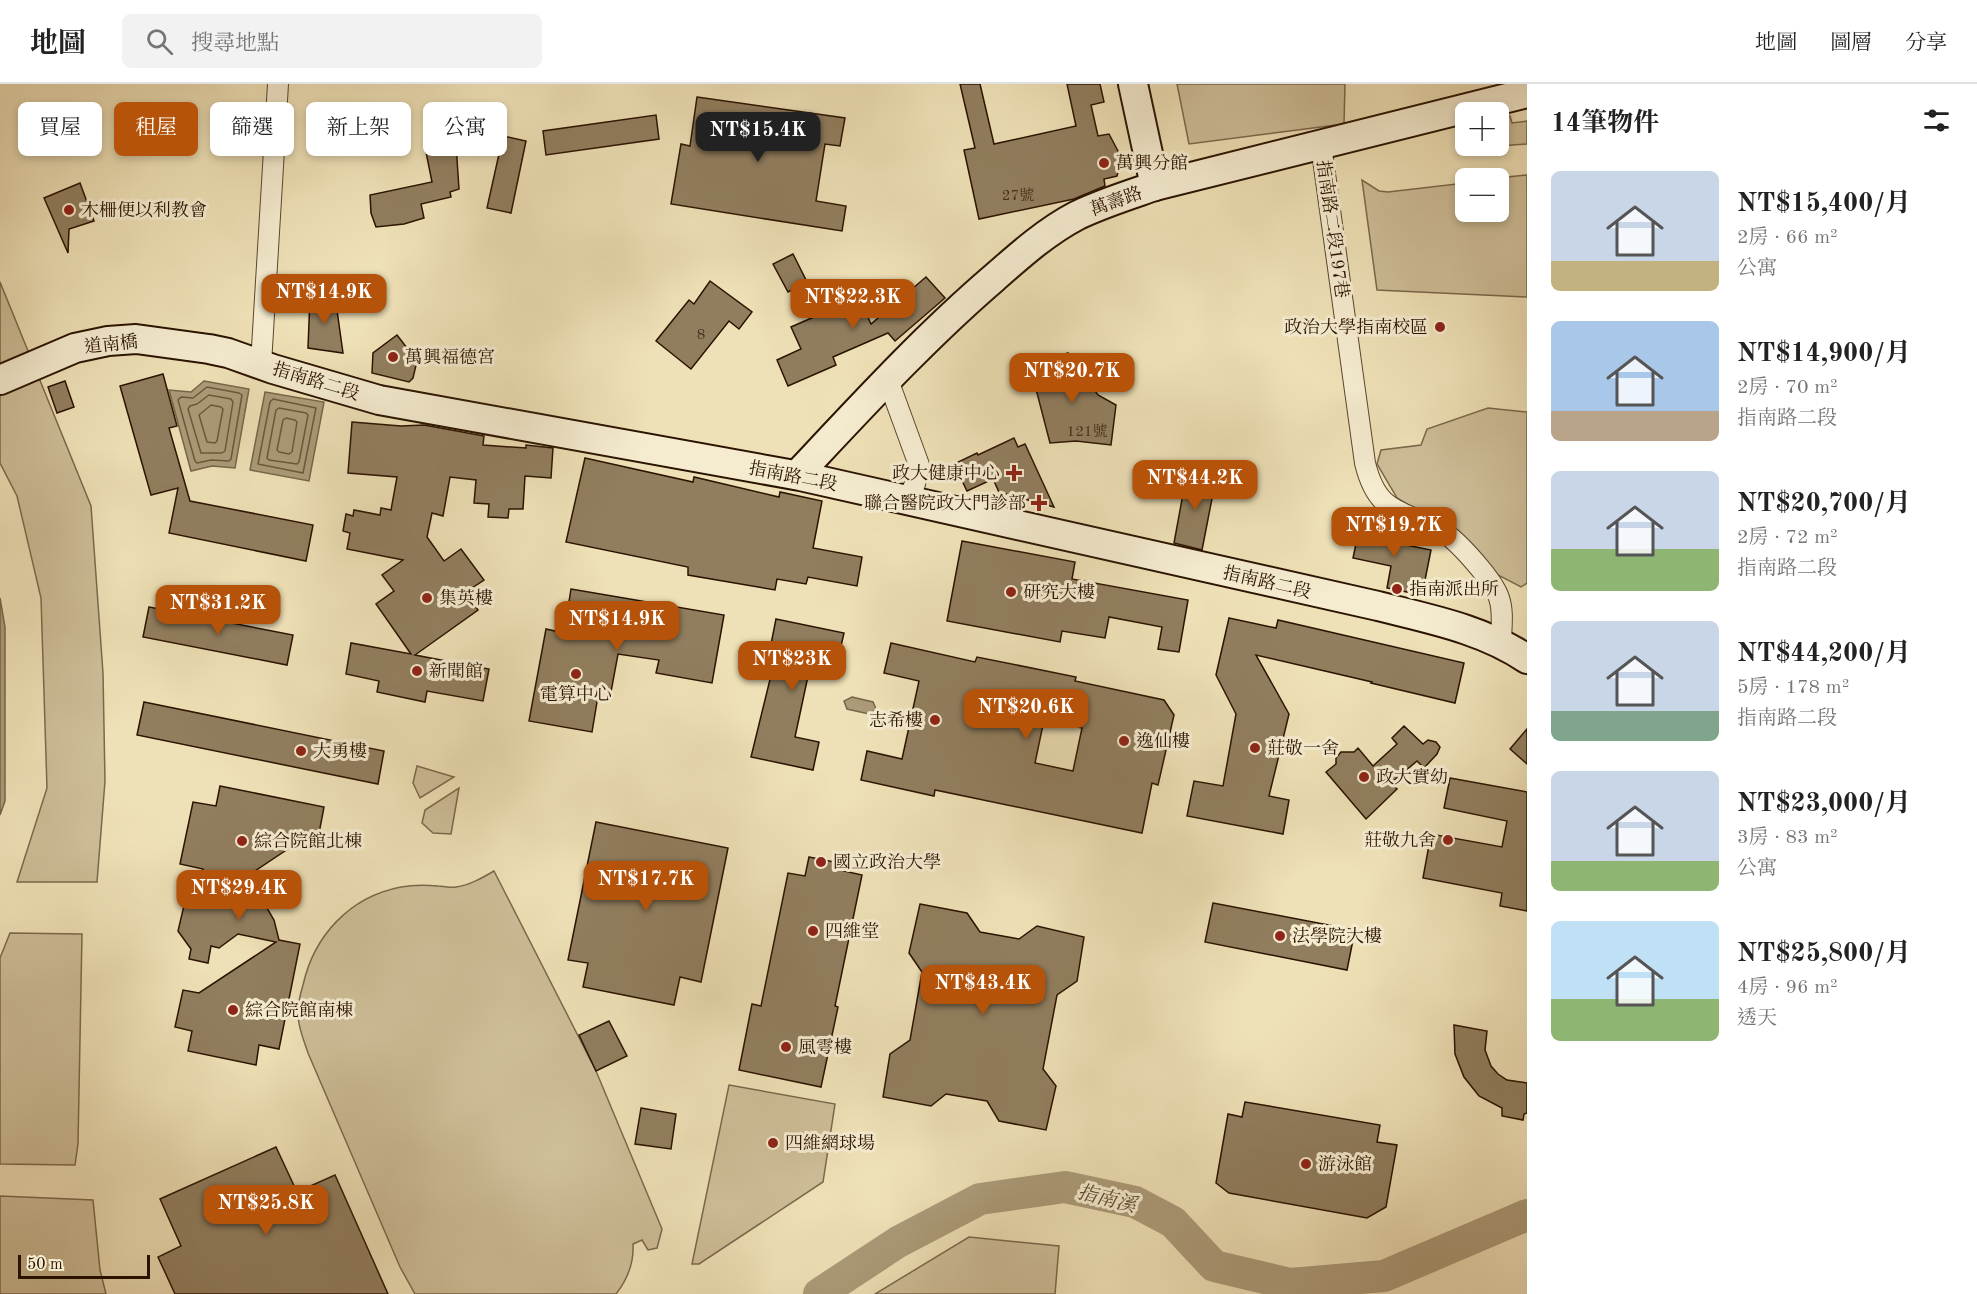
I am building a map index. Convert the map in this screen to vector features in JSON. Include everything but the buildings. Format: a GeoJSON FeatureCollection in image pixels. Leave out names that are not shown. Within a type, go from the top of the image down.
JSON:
{"type":"FeatureCollection","features":[{"type":"Feature","properties":{"kind":"street"},"geometry":{"type":"LineString","coordinates":[[261,364],[278,84]]}},
{"type":"Feature","properties":{"kind":"street"},"geometry":{"type":"LineString","coordinates":[[1133,84],[1155,186]]}},
{"type":"Feature","properties":{"kind":"street","name":"萬壽路"},"geometry":{"type":"LineString","coordinates":[[797,476],[967,301],[1054,229],[1077,216],[1105,203],[1155,186],[1527,93]]}},
{"type":"Feature","properties":{"kind":"street","name":"指南路二段197巷"},"geometry":{"type":"LineString","coordinates":[[1321,145],[1368,478],[1374,490],[1396,511],[1444,532],[1454,540],[1490,581],[1499,596],[1501,606],[1501,643]]}},
{"type":"Feature","properties":{"kind":"street","name":"道南橋"},"geometry":{"type":"LineString","coordinates":[[0,380],[75,348],[108,341],[136,339],[228,352]]}},
{"type":"Feature","properties":{"kind":"street","name":"指南路二段"},"geometry":{"type":"LineString","coordinates":[[228,352],[379,400],[797,476],[908,499],[1388,609],[1461,627],[1501,643],[1527,659]]}},
{"type":"Feature","properties":{"kind":"street"},"geometry":{"type":"LineString","coordinates":[[888,380],[919,465],[915,484],[908,499]]}},
{"type":"Feature","properties":{"kind":"shaded area"},"geometry":{"type":"Polygon","coordinates":[[[1177,84],[1345,84],[1344,124],[1189,144],[1177,84]]]}},
{"type":"Feature","properties":{"kind":"shaded area"},"geometry":{"type":"Polygon","coordinates":[[[1509,116],[1512,123],[1527,121],[1527,144],[1509,145],[1509,116]]]}},
{"type":"Feature","properties":{"kind":"shaded area"},"geometry":{"type":"Polygon","coordinates":[[[1527,175],[1527,297],[1377,290],[1362,180],[1379,191],[1388,192],[1455,184],[1455,222],[1509,222],[1509,177],[1527,175]]]}},
{"type":"Feature","properties":{"kind":"shaded area"},"geometry":{"type":"Polygon","coordinates":[[[0,282],[91,506],[103,673],[105,781],[97,882],[17,882],[47,788],[41,598],[17,496],[0,463],[0,282]]]}},
{"type":"Feature","properties":{"kind":"shaded area"},"geometry":{"type":"Polygon","coordinates":[[[1488,408],[1527,412],[1527,583],[1521,587],[1496,574],[1456,534],[1397,498],[1377,464],[1381,450],[1421,445],[1427,429],[1488,408]]]}},
{"type":"Feature","properties":{"kind":"shaded area"},"geometry":{"type":"Polygon","coordinates":[[[417,766],[454,777],[420,798],[413,783],[417,766]]]}},
{"type":"Feature","properties":{"kind":"shaded area"},"geometry":{"type":"Polygon","coordinates":[[[459,788],[451,834],[433,833],[422,823],[425,810],[459,788]]]}},
{"type":"Feature","properties":{"kind":"shaded area"},"geometry":{"type":"Polygon","coordinates":[[[494,871],[596,1071],[662,1229],[657,1248],[648,1250],[642,1240],[633,1244],[629,1271],[616,1294],[415,1294],[400,1267],[308,1053],[301,1030],[298,1005],[308,967],[325,935],[350,909],[382,892],[401,887],[424,885],[456,887],[471,883],[494,871]]]}},
{"type":"Feature","properties":{"kind":"shaded area"},"geometry":{"type":"Polygon","coordinates":[[[10,933],[82,934],[78,1144],[75,1165],[0,1164],[0,958],[10,933]]]}},
{"type":"Feature","properties":{"kind":"shaded area","name":"四維網球場"},"geometry":{"type":"Polygon","coordinates":[[[729,1085],[835,1104],[823,1182],[699,1264],[692,1264],[729,1085]]]}},
{"type":"Feature","properties":{"kind":"shaded area"},"geometry":{"type":"Polygon","coordinates":[[[0,1196],[93,1200],[100,1270],[106,1294],[0,1294],[0,1196]]]}},
{"type":"Feature","properties":{"kind":"shaded area"},"geometry":{"type":"Polygon","coordinates":[[[969,1237],[1059,1246],[1055,1294],[875,1294],[969,1237]]]}},
{"type":"Feature","properties":{"kind":"water"},"geometry":{"type":"Polygon","coordinates":[[[204,381],[249,389],[235,468],[212,466],[191,471],[169,390],[191,392],[204,381]]]}},
{"type":"Feature","properties":{"kind":"water"},"geometry":{"type":"Polygon","coordinates":[[[265,392],[324,402],[309,481],[250,470],[265,392]]]}},
{"type":"Feature","properties":{"kind":"water"},"geometry":{"type":"Polygon","coordinates":[[[0,598],[5,627],[5,801],[0,815],[0,598]]]}},
{"type":"Feature","properties":{"kind":"water"},"geometry":{"type":"Polygon","coordinates":[[[852,697],[873,702],[876,709],[869,714],[847,709],[844,701],[852,697]]]}},
{"type":"Feature","properties":{"kind":"waterway","name":"指南溪"},"geometry":{"type":"LineString","coordinates":[[819,1294],[898,1242],[980,1199],[1065,1187],[1135,1202],[1173,1222],[1214,1266],[1290,1284],[1384,1276],[1527,1215]]}},
{"type":"Feature","properties":{"kind":"place","name":"萬興分館"},"geometry":{"type":"Point","coordinates":[1104,163]}},
{"type":"Feature","properties":{"kind":"place","name":"木柵便以利教會"},"geometry":{"type":"Point","coordinates":[69,210]}},
{"type":"Feature","properties":{"kind":"place","name":"政治大學指南校區"},"geometry":{"type":"Point","coordinates":[1440,327]}},
{"type":"Feature","properties":{"kind":"place","name":"萬興福德宮"},"geometry":{"type":"Point","coordinates":[393,357]}},
{"type":"Feature","properties":{"kind":"place","name":"政大健康中心"},"geometry":{"type":"Point","coordinates":[1014,473]}},
{"type":"Feature","properties":{"kind":"place","name":"聯合醫院政大門診部"},"geometry":{"type":"Point","coordinates":[1039,503]}},
{"type":"Feature","properties":{"kind":"place","name":"指南派出所"},"geometry":{"type":"Point","coordinates":[1397,589]}},
{"type":"Feature","properties":{"kind":"place","name":"研究大樓"},"geometry":{"type":"Point","coordinates":[1011,592]}},
{"type":"Feature","properties":{"kind":"place","name":"集英樓"},"geometry":{"type":"Point","coordinates":[427,598]}},
{"type":"Feature","properties":{"kind":"place","name":"新聞館"},"geometry":{"type":"Point","coordinates":[417,671]}},
{"type":"Feature","properties":{"kind":"place","name":"電算中心"},"geometry":{"type":"Point","coordinates":[576,674]}},
{"type":"Feature","properties":{"kind":"place","name":"志希樓"},"geometry":{"type":"Point","coordinates":[935,720]}},
{"type":"Feature","properties":{"kind":"place","name":"逸仙樓"},"geometry":{"type":"Point","coordinates":[1124,741]}},
{"type":"Feature","properties":{"kind":"place","name":"莊敬一舍"},"geometry":{"type":"Point","coordinates":[1255,748]}},
{"type":"Feature","properties":{"kind":"place","name":"大勇樓"},"geometry":{"type":"Point","coordinates":[301,751]}},
{"type":"Feature","properties":{"kind":"place","name":"政大實幼"},"geometry":{"type":"Point","coordinates":[1364,777]}},
{"type":"Feature","properties":{"kind":"place","name":"莊敬九舍"},"geometry":{"type":"Point","coordinates":[1448,840]}},
{"type":"Feature","properties":{"kind":"place","name":"綜合院館北棟"},"geometry":{"type":"Point","coordinates":[242,841]}},
{"type":"Feature","properties":{"kind":"place","name":"國立政治大學"},"geometry":{"type":"Point","coordinates":[821,862]}},
{"type":"Feature","properties":{"kind":"place","name":"四維堂"},"geometry":{"type":"Point","coordinates":[813,931]}},
{"type":"Feature","properties":{"kind":"place","name":"法學院大樓"},"geometry":{"type":"Point","coordinates":[1280,936]}},
{"type":"Feature","properties":{"kind":"place","name":"綜合院館南棟"},"geometry":{"type":"Point","coordinates":[233,1010]}},
{"type":"Feature","properties":{"kind":"place","name":"風雩樓"},"geometry":{"type":"Point","coordinates":[786,1047]}},
{"type":"Feature","properties":{"kind":"place","name":"四維網球場"},"geometry":{"type":"Point","coordinates":[773,1143]}},
{"type":"Feature","properties":{"kind":"place","name":"游泳館"},"geometry":{"type":"Point","coordinates":[1306,1164]}}]}
